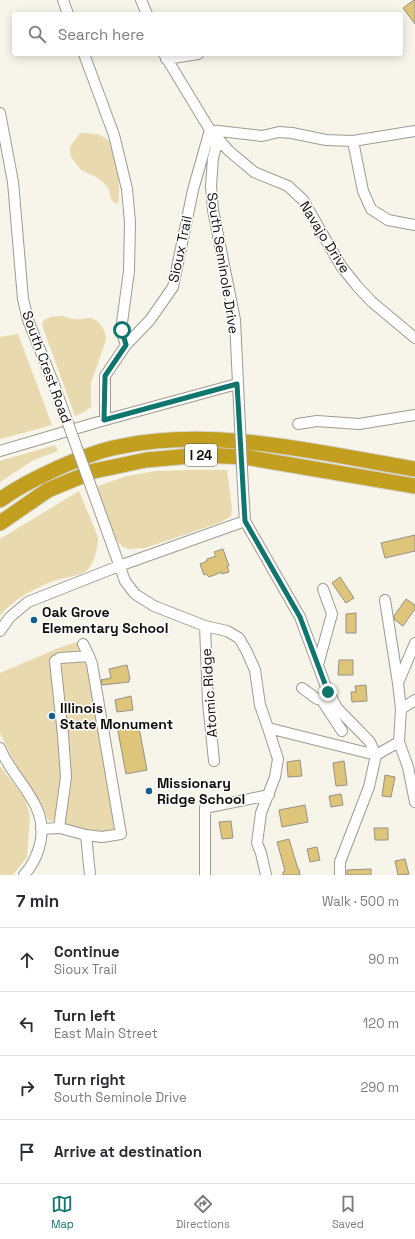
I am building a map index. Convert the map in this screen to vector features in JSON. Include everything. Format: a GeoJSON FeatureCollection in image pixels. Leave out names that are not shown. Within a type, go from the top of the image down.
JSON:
{"type":"FeatureCollection","features":[{"type":"Feature","properties":{"kind":"highway","name":"I 24"},"geometry":{"type":"LineString","coordinates":[[0,500],[38,476],[84,456],[118,447],[149,442],[206,439],[245,440],[415,469]]}},
{"type":"Feature","properties":{"kind":"highway","name":"I 24"},"geometry":{"type":"LineString","coordinates":[[0,523],[48,490],[94,471],[146,460],[202,455],[245,457],[415,486]]}},
{"type":"Feature","properties":{"kind":"street"},"geometry":{"type":"LineString","coordinates":[[63,0],[67,12]]}},
{"type":"Feature","properties":{"kind":"street"},"geometry":{"type":"LineString","coordinates":[[141,0],[146,12]]}},
{"type":"Feature","properties":{"kind":"street"},"geometry":{"type":"LineString","coordinates":[[85,56],[114,135],[127,189],[130,222],[129,271],[122,330],[126,345]]}},
{"type":"Feature","properties":{"kind":"street"},"geometry":{"type":"LineString","coordinates":[[165,57],[176,56]]}},
{"type":"Feature","properties":{"kind":"street","name":"South Seminole Drive"},"geometry":{"type":"LineString","coordinates":[[165,57],[210,130],[216,147],[213,158],[211,186],[213,210],[235,320],[245,521],[300,617],[318,665],[325,696],[370,742],[376,755]]}},
{"type":"Feature","properties":{"kind":"street","name":"South Crest Road"},"geometry":{"type":"LineString","coordinates":[[0,113],[13,182],[23,299],[28,320],[53,382],[125,581],[135,594],[154,606],[205,626],[227,631],[239,638],[255,670],[260,705],[278,758],[275,777],[261,813],[257,843],[266,875]]}},
{"type":"Feature","properties":{"kind":"street"},"geometry":{"type":"LineString","coordinates":[[210,130],[262,136],[279,132],[326,140],[353,141],[415,131]]}},
{"type":"Feature","properties":{"kind":"street","name":"Sioux Trail"},"geometry":{"type":"LineString","coordinates":[[104,420],[105,376],[126,345],[150,320],[173,287],[193,190],[210,130]]}},
{"type":"Feature","properties":{"kind":"street","name":"Navajo Drive"},"geometry":{"type":"LineString","coordinates":[[210,130],[229,151],[254,172],[288,186],[303,200],[341,266],[357,286],[372,302],[415,338]]}},
{"type":"Feature","properties":{"kind":"street"},"geometry":{"type":"LineString","coordinates":[[353,141],[363,191],[371,209],[388,220],[415,225]]}},
{"type":"Feature","properties":{"kind":"street"},"geometry":{"type":"LineString","coordinates":[[0,451],[104,420],[237,384]]}},
{"type":"Feature","properties":{"kind":"street"},"geometry":{"type":"LineString","coordinates":[[298,424],[317,422],[359,424],[415,415]]}},
{"type":"Feature","properties":{"kind":"street"},"geometry":{"type":"LineString","coordinates":[[0,631],[10,617],[28,602],[119,566],[245,521]]}},
{"type":"Feature","properties":{"kind":"street"},"geometry":{"type":"LineString","coordinates":[[318,665],[332,614],[323,589]]}},
{"type":"Feature","properties":{"kind":"street"},"geometry":{"type":"LineString","coordinates":[[385,600],[401,709],[399,742],[408,767],[415,802]]}},
{"type":"Feature","properties":{"kind":"street","name":"Atomic Ridge"},"geometry":{"type":"LineString","coordinates":[[205,626],[208,702],[214,760]]}},
{"type":"Feature","properties":{"kind":"street"},"geometry":{"type":"LineString","coordinates":[[41,829],[59,828],[86,835],[102,837],[121,834],[92,664],[83,644]]}},
{"type":"Feature","properties":{"kind":"street"},"geometry":{"type":"LineString","coordinates":[[398,683],[415,644]]}},
{"type":"Feature","properties":{"kind":"street"},"geometry":{"type":"LineString","coordinates":[[59,828],[66,777],[55,661],[60,658],[88,656]]}},
{"type":"Feature","properties":{"kind":"street"},"geometry":{"type":"LineString","coordinates":[[302,688],[318,699],[325,696],[342,732]]}},
{"type":"Feature","properties":{"kind":"street"},"geometry":{"type":"LineString","coordinates":[[401,709],[415,700]]}},
{"type":"Feature","properties":{"kind":"street"},"geometry":{"type":"LineString","coordinates":[[268,728],[376,755],[399,742]]}},
{"type":"Feature","properties":{"kind":"street"},"geometry":{"type":"LineString","coordinates":[[0,748],[3,756],[31,797],[41,816],[41,840],[36,857],[24,875]]}},
{"type":"Feature","properties":{"kind":"street"},"geometry":{"type":"LineString","coordinates":[[340,875],[340,862],[369,787],[376,755]]}},
{"type":"Feature","properties":{"kind":"street"},"geometry":{"type":"LineString","coordinates":[[205,875],[205,808],[269,795]]}},
{"type":"Feature","properties":{"kind":"street"},"geometry":{"type":"LineString","coordinates":[[86,835],[90,875]]}},
{"type":"Feature","properties":{"kind":"shaded area"},"geometry":{"type":"Polygon","coordinates":[[[80,133],[90,133],[105,138],[114,150],[119,179],[118,204],[112,200],[109,189],[103,182],[81,170],[71,157],[70,147],[80,133]]]}},
{"type":"Feature","properties":{"kind":"shaded area"},"geometry":{"type":"Polygon","coordinates":[[[63,316],[73,319],[93,319],[102,326],[106,337],[91,383],[91,407],[75,416],[42,325],[44,320],[51,317],[63,316]]]}},
{"type":"Feature","properties":{"kind":"shaded area"},"geometry":{"type":"Polygon","coordinates":[[[18,334],[52,425],[0,439],[0,337],[18,334]]]}},
{"type":"Feature","properties":{"kind":"shaded area"},"geometry":{"type":"Polygon","coordinates":[[[55,445],[58,451],[34,460],[0,482],[0,461],[55,445]]]}},
{"type":"Feature","properties":{"kind":"shaded area"},"geometry":{"type":"Polygon","coordinates":[[[227,470],[232,508],[231,516],[219,523],[145,548],[129,549],[123,547],[116,540],[95,487],[127,476],[156,471],[227,470]]]}},
{"type":"Feature","properties":{"kind":"shaded area"},"geometry":{"type":"Polygon","coordinates":[[[79,491],[98,537],[96,553],[92,564],[84,572],[56,580],[25,594],[0,616],[0,539],[79,491]]]}},
{"type":"Feature","properties":{"kind":"shaded area"},"geometry":{"type":"Polygon","coordinates":[[[80,641],[85,655],[115,829],[114,833],[88,831],[48,820],[40,801],[19,771],[0,733],[0,673],[61,647],[80,641]]]}},
{"type":"Feature","properties":{"kind":"shaded area"},"geometry":{"type":"Polygon","coordinates":[[[0,766],[25,798],[30,816],[27,857],[13,875],[0,875],[0,766]]]}},
{"type":"Feature","properties":{"kind":"building"},"geometry":{"type":"Polygon","coordinates":[[[415,0],[415,24],[403,8],[415,0]]]}},
{"type":"Feature","properties":{"kind":"building"},"geometry":{"type":"Polygon","coordinates":[[[415,535],[415,551],[385,558],[381,543],[415,535]]]}},
{"type":"Feature","properties":{"kind":"building"},"geometry":{"type":"Polygon","coordinates":[[[223,549],[229,566],[227,566],[229,572],[222,574],[222,572],[209,577],[206,574],[204,575],[200,564],[207,561],[207,559],[216,556],[214,552],[223,549]]]}},
{"type":"Feature","properties":{"kind":"building"},"geometry":{"type":"Polygon","coordinates":[[[340,577],[354,598],[346,603],[332,583],[340,577]]]}},
{"type":"Feature","properties":{"kind":"building"},"geometry":{"type":"Polygon","coordinates":[[[406,599],[415,605],[415,609],[403,626],[395,620],[394,616],[406,599]]]}},
{"type":"Feature","properties":{"kind":"building"},"geometry":{"type":"Polygon","coordinates":[[[356,613],[356,633],[346,633],[346,614],[356,613]]]}},
{"type":"Feature","properties":{"kind":"building"},"geometry":{"type":"Polygon","coordinates":[[[339,660],[353,660],[353,675],[338,675],[339,660]]]}},
{"type":"Feature","properties":{"kind":"building"},"geometry":{"type":"Polygon","coordinates":[[[127,665],[130,679],[129,682],[102,685],[101,680],[111,678],[109,669],[127,665]]]}},
{"type":"Feature","properties":{"kind":"building"},"geometry":{"type":"Polygon","coordinates":[[[366,685],[367,701],[352,702],[351,692],[356,692],[355,686],[366,685]]]}},
{"type":"Feature","properties":{"kind":"building"},"geometry":{"type":"Polygon","coordinates":[[[131,696],[133,710],[117,712],[115,700],[131,696]]]}},
{"type":"Feature","properties":{"kind":"building"},"geometry":{"type":"Polygon","coordinates":[[[138,722],[147,770],[126,774],[117,726],[138,722]]]}},
{"type":"Feature","properties":{"kind":"building"},"geometry":{"type":"Polygon","coordinates":[[[300,760],[302,776],[288,777],[287,762],[300,760]]]}},
{"type":"Feature","properties":{"kind":"building"},"geometry":{"type":"Polygon","coordinates":[[[344,761],[347,785],[336,786],[333,763],[344,761]]]}},
{"type":"Feature","properties":{"kind":"building"},"geometry":{"type":"Polygon","coordinates":[[[385,775],[395,777],[391,797],[382,796],[385,775]]]}},
{"type":"Feature","properties":{"kind":"building"},"geometry":{"type":"Polygon","coordinates":[[[341,794],[343,805],[331,807],[329,796],[341,794]]]}},
{"type":"Feature","properties":{"kind":"building"},"geometry":{"type":"Polygon","coordinates":[[[305,805],[308,822],[282,827],[279,810],[305,805]]]}},
{"type":"Feature","properties":{"kind":"building"},"geometry":{"type":"Polygon","coordinates":[[[231,821],[233,838],[222,839],[219,822],[231,821]]]}},
{"type":"Feature","properties":{"kind":"building"},"geometry":{"type":"Polygon","coordinates":[[[374,828],[388,828],[388,840],[375,840],[374,828]]]}},
{"type":"Feature","properties":{"kind":"building"},"geometry":{"type":"Polygon","coordinates":[[[289,839],[300,875],[283,875],[283,872],[285,871],[277,842],[289,839]]]}},
{"type":"Feature","properties":{"kind":"building"},"geometry":{"type":"Polygon","coordinates":[[[317,847],[320,860],[310,862],[307,849],[317,847]]]}},
{"type":"Feature","properties":{"kind":"building"},"geometry":{"type":"Polygon","coordinates":[[[405,859],[409,874],[398,875],[395,861],[405,859]]]}},
{"type":"Feature","properties":{"kind":"building"},"geometry":{"type":"Polygon","coordinates":[[[371,869],[371,875],[347,875],[347,870],[371,869]]]}},
{"type":"Feature","properties":{"kind":"place","name":"Oak Grove Elementary School"},"geometry":{"type":"Point","coordinates":[34,620]}},
{"type":"Feature","properties":{"kind":"place","name":"Illinois State Monument"},"geometry":{"type":"Point","coordinates":[52,716]}},
{"type":"Feature","properties":{"kind":"place","name":"Missionary Ridge School"},"geometry":{"type":"Point","coordinates":[149,791]}},
{"type":"Feature","properties":{"kind":"route"},"geometry":{"type":"LineString","coordinates":[[122,330],[126,345],[105,376],[104,420],[237,384],[245,521],[300,617],[328,692]]}}]}
